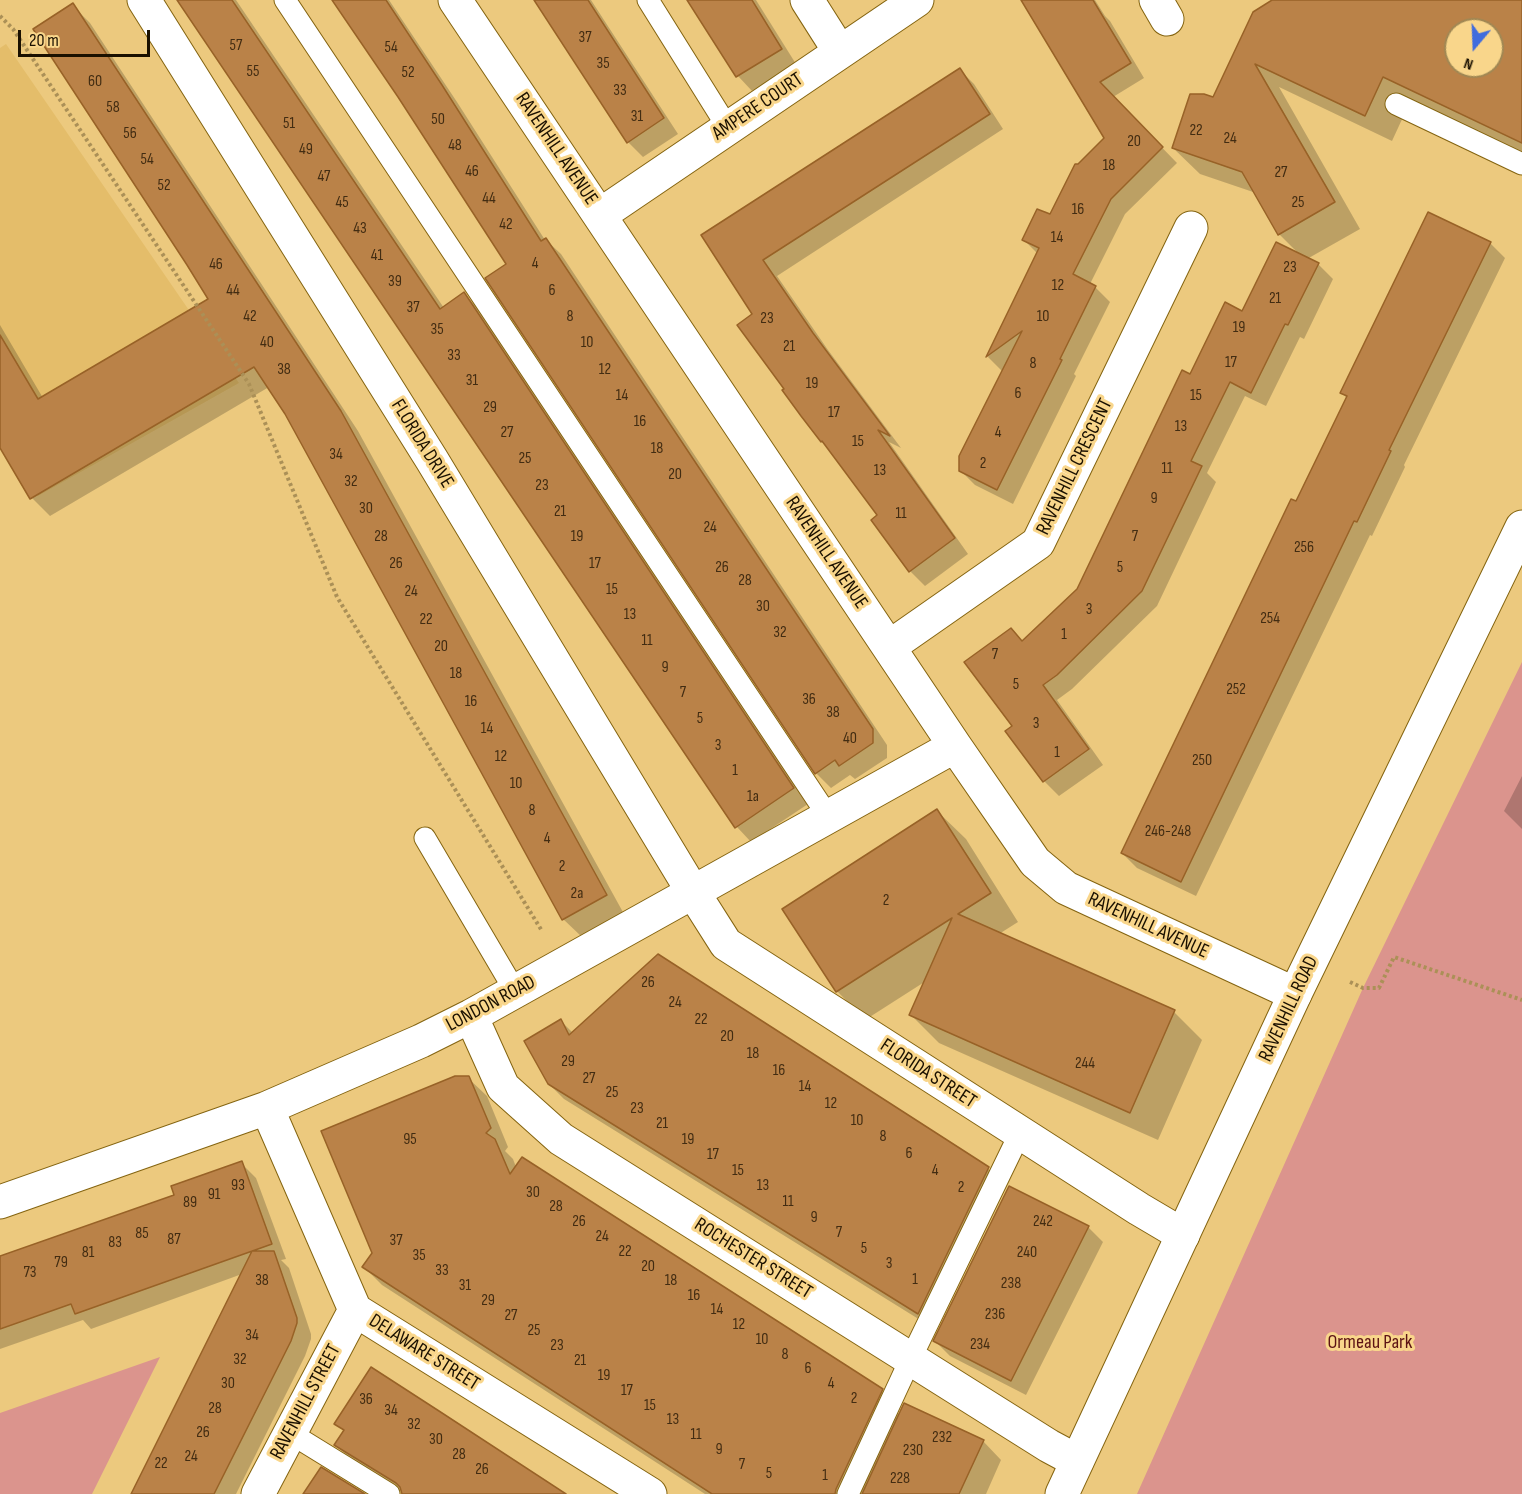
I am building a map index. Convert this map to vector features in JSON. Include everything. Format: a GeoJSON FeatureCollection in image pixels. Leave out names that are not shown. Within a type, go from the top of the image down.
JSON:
{"type":"FeatureCollection","features":[{"type":"Feature","properties":{"kind":"street","name":"FLORIDA DRIVE"},"geometry":{"type":"LineString","coordinates":[[144,0],[432,460],[693,892]]}},
{"type":"Feature","properties":{"kind":"street","name":"RAVENHILL AVENUE"},"geometry":{"type":"LineString","coordinates":[[455,0],[1035,862],[1066,888],[1295,994]]}},
{"type":"Feature","properties":{"kind":"street"},"geometry":{"type":"LineString","coordinates":[[807,0],[840,51]]}},
{"type":"Feature","properties":{"kind":"street","name":"AMPERE COURT"},"geometry":{"type":"LineString","coordinates":[[600,215],[917,0]]}},
{"type":"Feature","properties":{"kind":"street","name":"RAVENHILL CRESCENT"},"geometry":{"type":"LineString","coordinates":[[889,647],[1038,543],[1191,228]]}},
{"type":"Feature","properties":{"kind":"street","name":"RAVENHILL ROAD"},"geometry":{"type":"LineString","coordinates":[[1062,1494],[1295,994],[1522,527]]}},
{"type":"Feature","properties":{"kind":"street","name":"LONDON ROAD"},"geometry":{"type":"LineString","coordinates":[[0,1202],[267,1108],[421,1041],[471,1016],[955,746]]}},
{"type":"Feature","properties":{"kind":"street","name":"FLORIDA STREET"},"geometry":{"type":"LineString","coordinates":[[693,892],[726,944],[1183,1235]]}},
{"type":"Feature","properties":{"kind":"street","name":"ROCHESTER STREET"},"geometry":{"type":"LineString","coordinates":[[471,1016],[503,1087],[561,1139],[1049,1446],[1077,1461]]}},
{"type":"Feature","properties":{"kind":"street","name":"DELAWARE STREET"},"geometry":{"type":"LineString","coordinates":[[267,1108],[355,1310],[650,1494]]}},
{"type":"Feature","properties":{"kind":"street","name":"RAVENHILL STREET"},"geometry":{"type":"LineString","coordinates":[[258,1494],[355,1310]]}},
{"type":"Feature","properties":{"kind":"lane"},"geometry":{"type":"LineString","coordinates":[[285,0],[828,816]]}},
{"type":"Feature","properties":{"kind":"lane"},"geometry":{"type":"LineString","coordinates":[[648,0],[728,128]]}},
{"type":"Feature","properties":{"kind":"lane"},"geometry":{"type":"LineString","coordinates":[[1396,104],[1522,164]]}},
{"type":"Feature","properties":{"kind":"lane"},"geometry":{"type":"LineString","coordinates":[[426,838],[515,991]]}},
{"type":"Feature","properties":{"kind":"lane"},"geometry":{"type":"LineString","coordinates":[[848,1494],[1020,1133]]}},
{"type":"Feature","properties":{"kind":"lane"},"geometry":{"type":"LineString","coordinates":[[290,1433],[389,1494]]}},
{"type":"Feature","properties":{"kind":"path"},"geometry":{"type":"LineString","coordinates":[[0,16],[13,29],[249,384],[337,597],[562,965]]}},
{"type":"Feature","properties":{"kind":"path"},"geometry":{"type":"LineString","coordinates":[[1350,982],[1363,988],[1380,988],[1394,957],[1522,1000]]}},
{"type":"Feature","properties":{"kind":"shaded area"},"geometry":{"type":"Polygon","coordinates":[[[6,44],[239,383],[38,496],[0,424],[0,48],[6,44]]]}},
{"type":"Feature","properties":{"kind":"green space","name":"Ormeau Park"},"geometry":{"type":"Polygon","coordinates":[[[1522,662],[1522,1494],[1137,1494],[1363,988],[1522,662]]]}},
{"type":"Feature","properties":{"kind":"green space"},"geometry":{"type":"Polygon","coordinates":[[[160,1357],[92,1494],[0,1494],[0,1413],[160,1357]]]}},
{"type":"Feature","properties":{"kind":"building"},"geometry":{"type":"Polygon","coordinates":[[[177,0],[232,0],[440,309],[464,292],[794,788],[735,828],[177,0]]]}},
{"type":"Feature","properties":{"kind":"building"},"geometry":{"type":"Polygon","coordinates":[[[332,0],[386,0],[541,241],[546,238],[873,729],[873,743],[839,766],[835,760],[815,774],[485,278],[506,264],[332,0]]]}},
{"type":"Feature","properties":{"kind":"building"},"geometry":{"type":"Polygon","coordinates":[[[534,0],[588,0],[664,118],[627,143],[534,0]]]}},
{"type":"Feature","properties":{"kind":"building"},"geometry":{"type":"Polygon","coordinates":[[[687,0],[752,0],[782,49],[736,77],[687,0]]]}},
{"type":"Feature","properties":{"kind":"building"},"geometry":{"type":"Polygon","coordinates":[[[1021,0],[1093,0],[1131,63],[1100,82],[1163,147],[1111,199],[1073,274],[1096,286],[997,490],[959,471],[959,456],[1022,331],[986,357],[1039,248],[1022,240],[1037,209],[1050,214],[1075,164],[1078,164],[1104,138],[1021,0]]]}},
{"type":"Feature","properties":{"kind":"building"},"geometry":{"type":"Polygon","coordinates":[[[1272,0],[1522,0],[1522,143],[1383,77],[1365,116],[1255,64],[1335,202],[1278,235],[1242,172],[1172,148],[1190,94],[1204,94],[1213,97],[1253,12],[1272,0]]]}},
{"type":"Feature","properties":{"kind":"building"},"geometry":{"type":"Polygon","coordinates":[[[73,3],[341,411],[607,895],[562,920],[285,414],[254,367],[30,499],[0,448],[0,335],[38,399],[208,299],[33,29],[73,3]]]}},
{"type":"Feature","properties":{"kind":"building"},"geometry":{"type":"Polygon","coordinates":[[[960,68],[990,114],[763,260],[813,333],[890,436],[878,430],[955,538],[909,572],[871,520],[877,515],[801,416],[737,325],[752,314],[701,235],[960,68]]]}},
{"type":"Feature","properties":{"kind":"building"},"geometry":{"type":"Polygon","coordinates":[[[1428,212],[1491,242],[1181,882],[1121,853],[1291,499],[1296,501],[1347,396],[1340,393],[1428,212]]]}},
{"type":"Feature","properties":{"kind":"building"},"geometry":{"type":"Polygon","coordinates":[[[1276,242],[1319,263],[1288,325],[1285,324],[1251,393],[1230,382],[1191,461],[1202,466],[1142,591],[1057,675],[1043,685],[1089,749],[1043,782],[1005,731],[1012,726],[964,662],[1011,628],[1022,641],[1077,589],[1182,370],[1190,374],[1225,302],[1242,311],[1276,242]]]}},
{"type":"Feature","properties":{"kind":"building"},"geometry":{"type":"Polygon","coordinates":[[[937,809],[991,893],[958,914],[1175,1010],[1130,1113],[909,1015],[952,918],[836,992],[782,909],[937,809]]]}},
{"type":"Feature","properties":{"kind":"building"},"geometry":{"type":"Polygon","coordinates":[[[658,954],[989,1167],[918,1314],[548,1084],[524,1041],[561,1019],[569,1035],[658,954]]]}},
{"type":"Feature","properties":{"kind":"building"},"geometry":{"type":"Polygon","coordinates":[[[455,1076],[469,1076],[491,1128],[486,1133],[495,1139],[510,1174],[522,1157],[883,1389],[835,1494],[712,1494],[362,1267],[372,1253],[321,1131],[455,1076]]]}},
{"type":"Feature","properties":{"kind":"building"},"geometry":{"type":"Polygon","coordinates":[[[242,1161],[272,1244],[75,1314],[71,1304],[0,1329],[0,1256],[174,1195],[171,1186],[242,1161]]]}},
{"type":"Feature","properties":{"kind":"building"},"geometry":{"type":"Polygon","coordinates":[[[1009,1186],[1089,1226],[1011,1381],[933,1341],[1009,1186]]]}},
{"type":"Feature","properties":{"kind":"building"},"geometry":{"type":"Polygon","coordinates":[[[252,1251],[274,1251],[297,1318],[291,1341],[214,1494],[131,1494],[252,1251]]]}},
{"type":"Feature","properties":{"kind":"building"},"geometry":{"type":"Polygon","coordinates":[[[371,1367],[566,1494],[402,1494],[396,1483],[334,1445],[344,1430],[334,1424],[371,1367]]]}},
{"type":"Feature","properties":{"kind":"building"},"geometry":{"type":"Polygon","coordinates":[[[904,1403],[984,1440],[959,1494],[862,1494],[904,1403]]]}},
{"type":"Feature","properties":{"kind":"building"},"geometry":{"type":"Polygon","coordinates":[[[321,1467],[365,1494],[303,1494],[321,1467]]]}}]}
